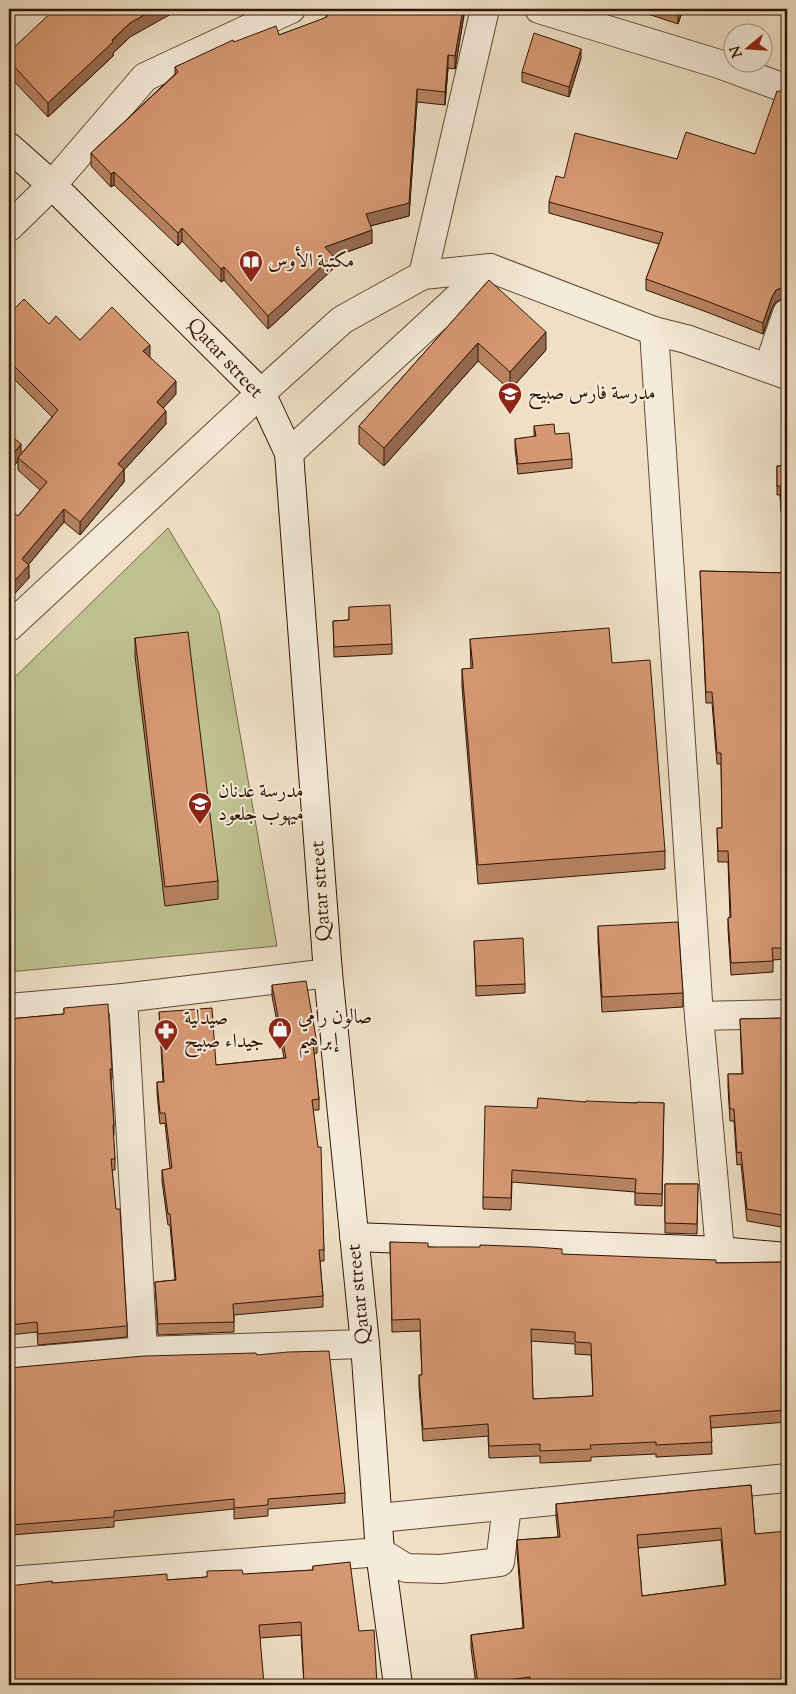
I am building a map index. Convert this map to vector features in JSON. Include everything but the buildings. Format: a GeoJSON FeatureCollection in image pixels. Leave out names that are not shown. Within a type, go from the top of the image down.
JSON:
{"type":"FeatureCollection","features":[{"type":"Feature","properties":{"kind":"street"},"geometry":{"type":"LineString","coordinates":[[9,227],[52,186],[145,77],[291,9]]}},
{"type":"Feature","properties":{"kind":"street"},"geometry":{"type":"LineString","coordinates":[[424,275],[486,9]]}},
{"type":"Feature","properties":{"kind":"street"},"geometry":{"type":"LineString","coordinates":[[539,9],[719,64],[787,89]]}},
{"type":"Feature","properties":{"kind":"street","name":"Qatar street"},"geometry":{"type":"LineString","coordinates":[[9,147],[52,186],[260,393],[289,453],[328,973],[365,1344],[380,1552],[398,1685]]}},
{"type":"Feature","properties":{"kind":"street"},"geometry":{"type":"LineString","coordinates":[[289,453],[490,268]]}},
{"type":"Feature","properties":{"kind":"street"},"geometry":{"type":"LineString","coordinates":[[9,627],[260,393],[342,320],[424,275],[490,268],[654,331],[686,339],[778,371],[787,313]]}},
{"type":"Feature","properties":{"kind":"street"},"geometry":{"type":"LineString","coordinates":[[654,331],[699,1016],[720,1251]]}},
{"type":"Feature","properties":{"kind":"street"},"geometry":{"type":"LineString","coordinates":[[9,1008],[123,998],[328,973]]}},
{"type":"Feature","properties":{"kind":"street"},"geometry":{"type":"LineString","coordinates":[[123,998],[143,1351]]}},
{"type":"Feature","properties":{"kind":"street"},"geometry":{"type":"LineString","coordinates":[[699,1016],[787,1014]]}},
{"type":"Feature","properties":{"kind":"street"},"geometry":{"type":"LineString","coordinates":[[354,1237],[720,1251],[787,1257]]}},
{"type":"Feature","properties":{"kind":"street"},"geometry":{"type":"LineString","coordinates":[[9,1363],[143,1351],[365,1344]]}},
{"type":"Feature","properties":{"kind":"street"},"geometry":{"type":"LineString","coordinates":[[378,1518],[787,1478]]}},
{"type":"Feature","properties":{"kind":"street"},"geometry":{"type":"LineString","coordinates":[[9,1581],[380,1552],[406,1568],[441,1569],[500,1562],[507,1506]]}},
{"type":"Feature","properties":{"kind":"green space"},"geometry":{"type":"Polygon","coordinates":[[[168,528],[219,613],[277,946],[9,972],[9,683],[168,528]]]}},
{"type":"Feature","properties":{"kind":"place","name":"مكتبة الأوس"},"geometry":{"type":"Point","coordinates":[251,283]}},
{"type":"Feature","properties":{"kind":"place","name":"مدرسة فارس صبيح"},"geometry":{"type":"Point","coordinates":[510,415]}},
{"type":"Feature","properties":{"kind":"place","name":"مدرسة عدنان ميهوب جلعود"},"geometry":{"type":"Point","coordinates":[200,825]}},
{"type":"Feature","properties":{"kind":"place","name":"صالون رامي إبراهيم"},"geometry":{"type":"Point","coordinates":[280,1050]}},
{"type":"Feature","properties":{"kind":"place","name":"صيدلية جيداء صبيح"},"geometry":{"type":"Point","coordinates":[166,1052]}}]}
